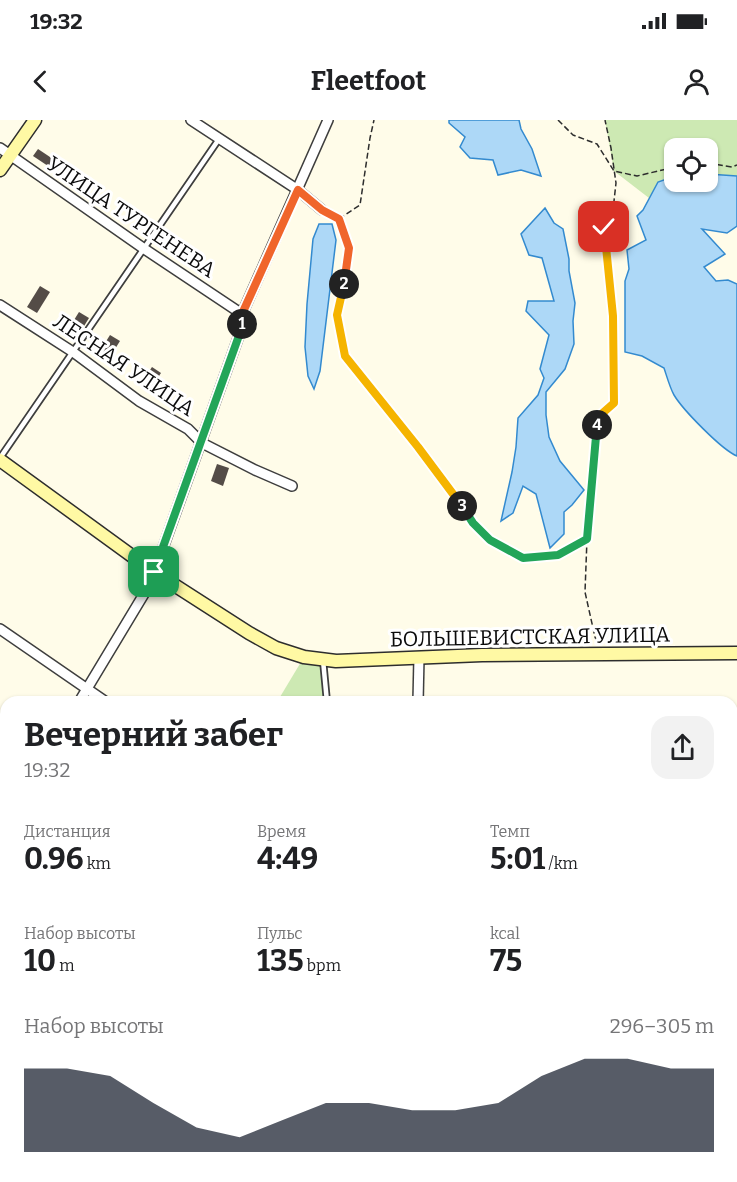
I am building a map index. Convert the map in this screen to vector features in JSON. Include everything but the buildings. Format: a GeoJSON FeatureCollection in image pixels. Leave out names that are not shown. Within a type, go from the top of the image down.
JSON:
{"type":"FeatureCollection","features":[{"type":"Feature","properties":{"kind":"street"},"geometry":{"type":"LineString","coordinates":[[0,170],[5,152],[35,120]]}},
{"type":"Feature","properties":{"kind":"street"},"geometry":{"type":"LineString","coordinates":[[190,120],[298,190],[322,210]]}},
{"type":"Feature","properties":{"kind":"street"},"geometry":{"type":"LineString","coordinates":[[82,696],[150,584],[241,330],[242,314],[328,120]]}},
{"type":"Feature","properties":{"kind":"street","name":"УЛИЦА ТУРГЕНЕВА"},"geometry":{"type":"LineString","coordinates":[[5,152],[242,314]]}},
{"type":"Feature","properties":{"kind":"street","name":"ЛЕСНАЯ УЛИЦА"},"geometry":{"type":"LineString","coordinates":[[0,305],[73,352],[139,401],[188,429],[202,443],[291,486]]}},
{"type":"Feature","properties":{"kind":"street","name":"БОЛЬШЕВИСТСКАЯ УЛИЦА"},"geometry":{"type":"LineString","coordinates":[[0,459],[154,572],[249,633],[276,648],[304,657],[336,661],[482,655],[737,653]]}},
{"type":"Feature","properties":{"kind":"street"},"geometry":{"type":"LineString","coordinates":[[0,629],[97,696]]}},
{"type":"Feature","properties":{"kind":"street"},"geometry":{"type":"LineString","coordinates":[[418,696],[419,657]]}},
{"type":"Feature","properties":{"kind":"lane"},"geometry":{"type":"LineString","coordinates":[[0,459],[220,139]]}},
{"type":"Feature","properties":{"kind":"lane"},"geometry":{"type":"LineString","coordinates":[[323,659],[326,696]]}},
{"type":"Feature","properties":{"kind":"path"},"geometry":{"type":"LineString","coordinates":[[339,219],[360,205],[374,120]]}},
{"type":"Feature","properties":{"kind":"path"},"geometry":{"type":"LineString","coordinates":[[558,120],[573,135],[597,144],[614,171],[637,176],[664,170]]}},
{"type":"Feature","properties":{"kind":"path"},"geometry":{"type":"LineString","coordinates":[[603,654],[595,637],[585,592],[597,418],[614,403],[613,316],[604,227],[613,210],[616,183],[605,120]]}},
{"type":"Feature","properties":{"kind":"path"},"geometry":{"type":"LineString","coordinates":[[718,165],[732,167],[737,165]]}},
{"type":"Feature","properties":{"kind":"path"},"geometry":{"type":"LineString","coordinates":[[322,210],[339,219],[349,248],[337,315],[345,356],[418,447],[473,523],[490,540],[523,558],[558,555],[587,539]]}},
{"type":"Feature","properties":{"kind":"green space"},"geometry":{"type":"Polygon","coordinates":[[[605,120],[737,120],[737,176],[718,175],[718,138],[664,138],[664,180],[658,182],[649,198],[614,171],[605,120]]]}},
{"type":"Feature","properties":{"kind":"green space"},"geometry":{"type":"Polygon","coordinates":[[[304,657],[323,659],[326,696],[281,696],[304,657]]]}},
{"type":"Feature","properties":{"kind":"water"},"geometry":{"type":"Polygon","coordinates":[[[449,120],[519,120],[541,176],[521,170],[498,175],[493,160],[470,158],[460,147],[465,137],[449,123],[449,120]]]}},
{"type":"Feature","properties":{"kind":"water"},"geometry":{"type":"Polygon","coordinates":[[[718,175],[737,176],[737,226],[727,233],[702,229],[725,254],[704,267],[716,281],[728,280],[737,284],[737,456],[703,429],[679,402],[664,368],[642,356],[625,352],[625,281],[629,269],[627,250],[646,240],[637,216],[643,210],[658,182],[664,180],[664,192],[718,192],[718,175]]]}},
{"type":"Feature","properties":{"kind":"water"},"geometry":{"type":"Polygon","coordinates":[[[545,208],[554,223],[563,229],[575,303],[574,344],[565,369],[546,392],[549,437],[560,461],[584,490],[564,512],[564,534],[550,548],[536,494],[523,486],[513,513],[501,521],[512,472],[518,418],[538,395],[544,378],[540,369],[549,335],[526,311],[528,301],[554,301],[542,258],[529,255],[521,234],[545,208]]]}},
{"type":"Feature","properties":{"kind":"water"},"geometry":{"type":"Polygon","coordinates":[[[319,224],[332,224],[336,240],[320,371],[314,389],[308,376],[305,347],[313,239],[319,224]]]}},
{"type":"Feature","properties":{"kind":"route"},"geometry":{"type":"LineString","coordinates":[[154,572],[241,330],[242,314],[298,190],[322,210],[339,219],[349,248],[337,315],[345,356],[418,447],[473,523],[490,540],[523,558],[558,555],[587,539],[597,418],[614,403],[613,316],[604,227]]}}]}
